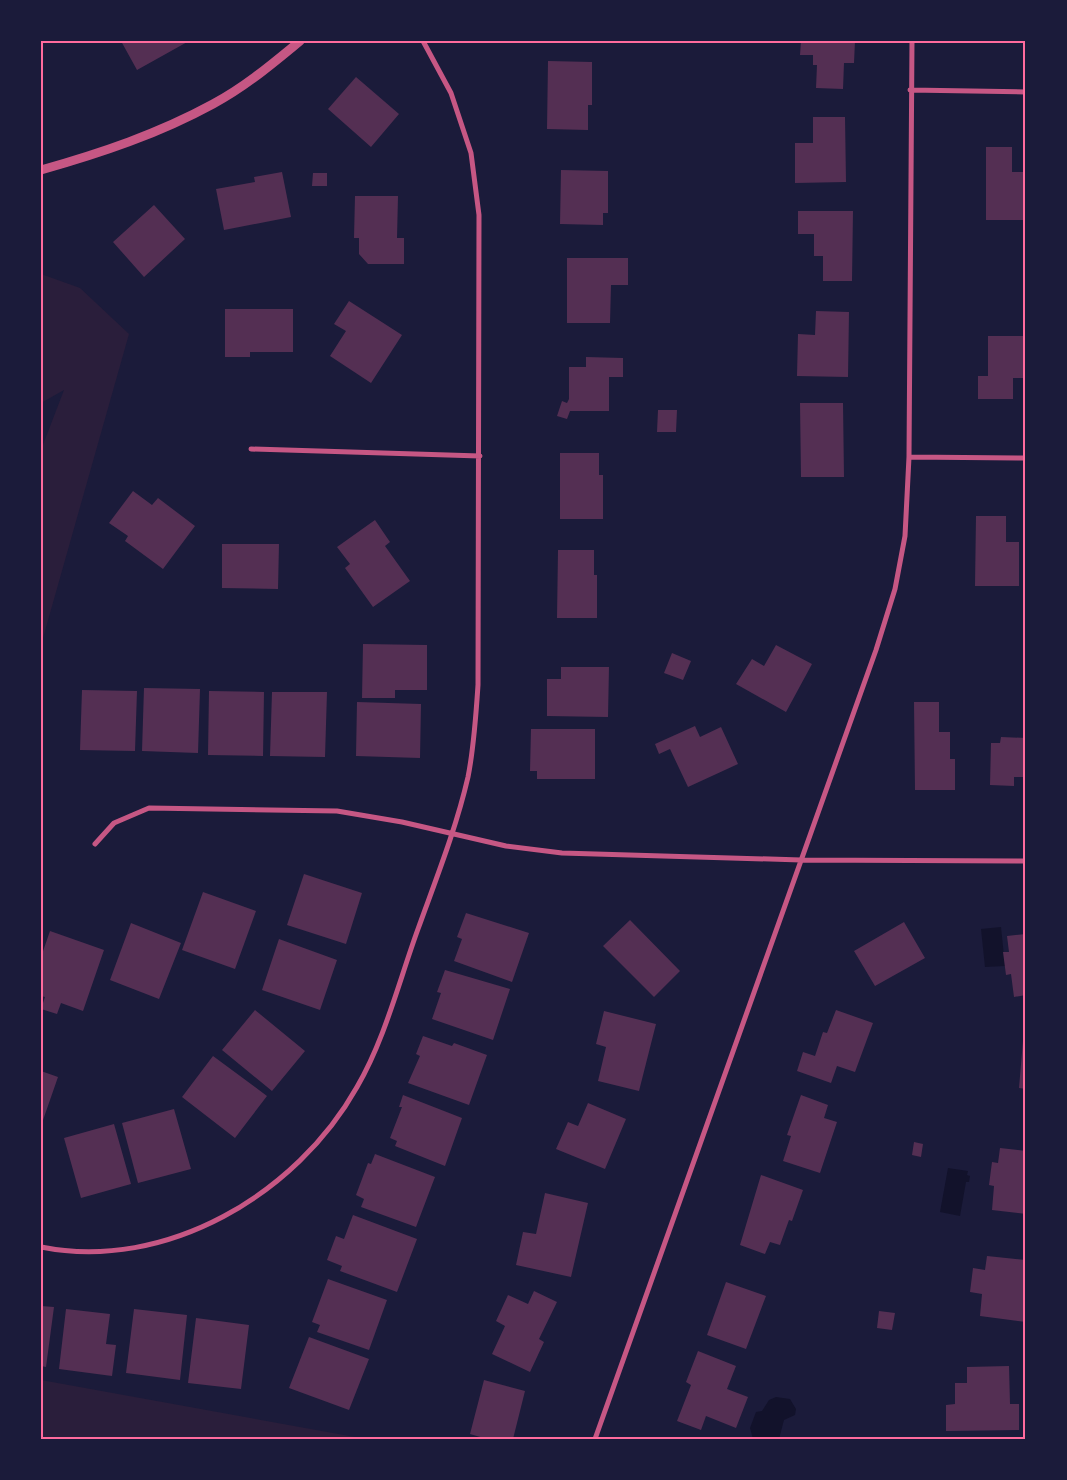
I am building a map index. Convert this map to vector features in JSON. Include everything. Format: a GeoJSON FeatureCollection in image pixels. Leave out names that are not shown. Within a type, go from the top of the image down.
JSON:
{"type":"FeatureCollection","features":[{"type":"Feature","properties":{"kind":"street"},"geometry":{"type":"LineString","coordinates":[[41,170],[113,150],[164,129],[214,104],[256,77],[300,41]]}},
{"type":"Feature","properties":{"kind":"street"},"geometry":{"type":"LineString","coordinates":[[41,1247],[65,1252],[107,1251],[150,1244],[194,1231],[234,1212],[271,1187],[303,1160],[333,1125],[358,1086],[377,1044],[452,834],[468,776],[476,718],[480,456],[479,214],[471,153],[452,93],[424,41]]}},
{"type":"Feature","properties":{"kind":"street"},"geometry":{"type":"LineString","coordinates":[[595,1439],[876,650],[894,589],[905,536],[909,457],[910,90],[912,41]]}},
{"type":"Feature","properties":{"kind":"street"},"geometry":{"type":"LineString","coordinates":[[910,90],[1026,92]]}},
{"type":"Feature","properties":{"kind":"street"},"geometry":{"type":"LineString","coordinates":[[251,450],[480,456]]}},
{"type":"Feature","properties":{"kind":"street"},"geometry":{"type":"LineString","coordinates":[[909,457],[1026,458]]}},
{"type":"Feature","properties":{"kind":"street"},"geometry":{"type":"LineString","coordinates":[[95,844],[114,823],[149,808],[337,811],[402,822],[506,846],[562,853],[801,860],[1026,861]]}},
{"type":"Feature","properties":{"kind":"shaded area"},"geometry":{"type":"Polygon","coordinates":[[[41,274],[80,288],[129,334],[41,645],[41,450],[64,390],[41,403],[41,274]]]}},
{"type":"Feature","properties":{"kind":"shaded area"},"geometry":{"type":"Polygon","coordinates":[[[1001,927],[1005,966],[985,967],[981,929],[1001,927]]]}},
{"type":"Feature","properties":{"kind":"shaded area"},"geometry":{"type":"Polygon","coordinates":[[[948,1168],[968,1171],[967,1175],[970,1176],[969,1182],[966,1182],[960,1216],[940,1212],[948,1168]]]}},
{"type":"Feature","properties":{"kind":"shaded area"},"geometry":{"type":"Polygon","coordinates":[[[41,1380],[366,1439],[41,1439],[41,1380]]]}},
{"type":"Feature","properties":{"kind":"shaded area"},"geometry":{"type":"Polygon","coordinates":[[[776,1397],[790,1399],[796,1409],[795,1415],[784,1420],[779,1439],[753,1439],[750,1428],[756,1412],[762,1411],[769,1400],[776,1397]]]}},
{"type":"Feature","properties":{"kind":"building"},"geometry":{"type":"Polygon","coordinates":[[[121,41],[189,41],[137,70],[121,41]]]}},
{"type":"Feature","properties":{"kind":"building"},"geometry":{"type":"Polygon","coordinates":[[[801,41],[855,41],[854,63],[844,63],[843,89],[816,88],[817,65],[813,65],[813,55],[800,55],[801,41]]]}},
{"type":"Feature","properties":{"kind":"building"},"geometry":{"type":"Polygon","coordinates":[[[548,61],[592,62],[592,105],[588,105],[588,130],[547,129],[548,61]]]}},
{"type":"Feature","properties":{"kind":"building"},"geometry":{"type":"Polygon","coordinates":[[[356,77],[399,114],[371,147],[328,109],[356,77]]]}},
{"type":"Feature","properties":{"kind":"building"},"geometry":{"type":"Polygon","coordinates":[[[813,117],[845,117],[846,182],[795,183],[795,143],[813,143],[813,117]]]}},
{"type":"Feature","properties":{"kind":"building"},"geometry":{"type":"Polygon","coordinates":[[[986,147],[1012,147],[1012,172],[1026,172],[1026,220],[986,220],[986,147]]]}},
{"type":"Feature","properties":{"kind":"building"},"geometry":{"type":"Polygon","coordinates":[[[561,170],[608,171],[608,213],[603,213],[603,225],[560,224],[561,170]]]}},
{"type":"Feature","properties":{"kind":"building"},"geometry":{"type":"Polygon","coordinates":[[[282,172],[291,217],[224,230],[216,189],[255,182],[254,177],[282,172]]]}},
{"type":"Feature","properties":{"kind":"building"},"geometry":{"type":"Polygon","coordinates":[[[313,173],[327,173],[327,186],[312,186],[313,173]]]}},
{"type":"Feature","properties":{"kind":"building"},"geometry":{"type":"Polygon","coordinates":[[[355,196],[398,196],[397,238],[404,238],[404,264],[368,264],[359,254],[359,238],[354,238],[355,196]]]}},
{"type":"Feature","properties":{"kind":"building"},"geometry":{"type":"Polygon","coordinates":[[[154,205],[185,239],[144,277],[113,242],[154,205]]]}},
{"type":"Feature","properties":{"kind":"building"},"geometry":{"type":"Polygon","coordinates":[[[798,211],[853,211],[852,281],[823,281],[823,256],[814,256],[814,234],[798,234],[798,211]]]}},
{"type":"Feature","properties":{"kind":"building"},"geometry":{"type":"Polygon","coordinates":[[[567,258],[628,258],[628,285],[611,285],[610,323],[567,323],[567,258]]]}},
{"type":"Feature","properties":{"kind":"building"},"geometry":{"type":"Polygon","coordinates":[[[349,301],[402,335],[371,383],[330,356],[346,331],[334,324],[349,301]]]}},
{"type":"Feature","properties":{"kind":"building"},"geometry":{"type":"Polygon","coordinates":[[[225,309],[293,309],[293,352],[250,352],[250,357],[225,357],[225,309]]]}},
{"type":"Feature","properties":{"kind":"building"},"geometry":{"type":"Polygon","coordinates":[[[816,311],[849,312],[848,377],[797,376],[798,334],[815,335],[816,311]]]}},
{"type":"Feature","properties":{"kind":"building"},"geometry":{"type":"Polygon","coordinates":[[[988,336],[1026,336],[1026,378],[1013,378],[1013,399],[978,399],[978,376],[988,376],[988,336]]]}},
{"type":"Feature","properties":{"kind":"building"},"geometry":{"type":"Polygon","coordinates":[[[586,357],[623,358],[623,377],[609,377],[609,411],[570,411],[567,419],[557,416],[562,401],[567,403],[569,399],[569,367],[586,367],[586,357]]]}},
{"type":"Feature","properties":{"kind":"building"},"geometry":{"type":"Polygon","coordinates":[[[800,403],[843,403],[844,477],[801,477],[800,403]]]}},
{"type":"Feature","properties":{"kind":"building"},"geometry":{"type":"Polygon","coordinates":[[[658,410],[677,410],[676,432],[657,432],[658,410]]]}},
{"type":"Feature","properties":{"kind":"building"},"geometry":{"type":"Polygon","coordinates":[[[560,453],[599,453],[599,475],[603,475],[603,519],[560,519],[560,453]]]}},
{"type":"Feature","properties":{"kind":"building"},"geometry":{"type":"Polygon","coordinates":[[[133,491],[152,505],[158,498],[195,526],[163,569],[125,541],[128,536],[109,523],[133,491]]]}},
{"type":"Feature","properties":{"kind":"building"},"geometry":{"type":"Polygon","coordinates":[[[976,516],[1006,516],[1006,542],[1019,542],[1019,586],[975,586],[976,516]]]}},
{"type":"Feature","properties":{"kind":"building"},"geometry":{"type":"Polygon","coordinates":[[[375,520],[390,542],[385,546],[410,581],[373,607],[345,568],[350,564],[337,547],[375,520]]]}},
{"type":"Feature","properties":{"kind":"building"},"geometry":{"type":"Polygon","coordinates":[[[222,544],[279,544],[278,589],[222,588],[222,544]]]}},
{"type":"Feature","properties":{"kind":"building"},"geometry":{"type":"Polygon","coordinates":[[[558,550],[594,550],[594,575],[597,575],[597,618],[557,618],[558,550]]]}},
{"type":"Feature","properties":{"kind":"building"},"geometry":{"type":"Polygon","coordinates":[[[363,644],[427,645],[427,690],[395,690],[395,698],[362,698],[363,644]]]}},
{"type":"Feature","properties":{"kind":"building"},"geometry":{"type":"Polygon","coordinates":[[[776,645],[812,664],[786,712],[736,684],[752,659],[764,666],[776,645]]]}},
{"type":"Feature","properties":{"kind":"building"},"geometry":{"type":"Polygon","coordinates":[[[672,653],[691,661],[683,680],[664,673],[672,653]]]}},
{"type":"Feature","properties":{"kind":"building"},"geometry":{"type":"Polygon","coordinates":[[[561,667],[609,667],[608,717],[547,716],[547,679],[561,679],[561,667]]]}},
{"type":"Feature","properties":{"kind":"building"},"geometry":{"type":"Polygon","coordinates":[[[144,688],[200,689],[198,753],[142,751],[144,688]]]}},
{"type":"Feature","properties":{"kind":"building"},"geometry":{"type":"Polygon","coordinates":[[[82,690],[137,691],[135,751],[80,750],[82,690]]]}},
{"type":"Feature","properties":{"kind":"building"},"geometry":{"type":"Polygon","coordinates":[[[209,691],[264,692],[263,756],[208,755],[209,691]]]}},
{"type":"Feature","properties":{"kind":"building"},"geometry":{"type":"Polygon","coordinates":[[[272,692],[327,692],[325,757],[270,756],[272,692]]]}},
{"type":"Feature","properties":{"kind":"building"},"geometry":{"type":"Polygon","coordinates":[[[357,702],[421,704],[420,758],[356,756],[357,702]]]}},
{"type":"Feature","properties":{"kind":"building"},"geometry":{"type":"Polygon","coordinates":[[[914,702],[939,702],[939,732],[950,732],[950,759],[955,759],[955,790],[915,790],[914,702]]]}},
{"type":"Feature","properties":{"kind":"building"},"geometry":{"type":"Polygon","coordinates":[[[695,726],[700,737],[721,727],[738,764],[688,787],[670,749],[659,754],[655,744],[695,726]]]}},
{"type":"Feature","properties":{"kind":"building"},"geometry":{"type":"Polygon","coordinates":[[[531,729],[595,729],[595,779],[537,779],[537,771],[530,771],[531,729]]]}},
{"type":"Feature","properties":{"kind":"building"},"geometry":{"type":"Polygon","coordinates":[[[1001,737],[1026,738],[1026,777],[1014,777],[1014,786],[990,785],[991,743],[1000,743],[1001,737]]]}},
{"type":"Feature","properties":{"kind":"building"},"geometry":{"type":"Polygon","coordinates":[[[304,874],[362,893],[346,944],[287,925],[304,874]]]}},
{"type":"Feature","properties":{"kind":"building"},"geometry":{"type":"Polygon","coordinates":[[[203,892],[256,911],[235,969],[182,950],[203,892]]]}},
{"type":"Feature","properties":{"kind":"building"},"geometry":{"type":"Polygon","coordinates":[[[466,913],[529,933],[512,982],[454,961],[462,939],[457,937],[466,913]]]}},
{"type":"Feature","properties":{"kind":"building"},"geometry":{"type":"Polygon","coordinates":[[[630,920],[680,971],[654,997],[603,946],[630,920]]]}},
{"type":"Feature","properties":{"kind":"building"},"geometry":{"type":"Polygon","coordinates":[[[904,922],[925,958],[875,986],[854,951],[904,922]]]}},
{"type":"Feature","properties":{"kind":"building"},"geometry":{"type":"Polygon","coordinates":[[[131,923],[181,943],[159,999],[110,980],[131,923]]]}},
{"type":"Feature","properties":{"kind":"building"},"geometry":{"type":"Polygon","coordinates":[[[50,931],[104,950],[83,1011],[61,1003],[57,1014],[41,1009],[45,997],[41,996],[41,957],[50,931]]]}},
{"type":"Feature","properties":{"kind":"building"},"geometry":{"type":"Polygon","coordinates":[[[1026,934],[1026,995],[1014,997],[1011,974],[1006,975],[1003,952],[1009,952],[1007,936],[1026,934]]]}},
{"type":"Feature","properties":{"kind":"building"},"geometry":{"type":"Polygon","coordinates":[[[279,939],[337,960],[320,1010],[262,990],[279,939]]]}},
{"type":"Feature","properties":{"kind":"building"},"geometry":{"type":"Polygon","coordinates":[[[445,970],[510,989],[493,1040],[432,1019],[441,993],[437,992],[445,970]]]}},
{"type":"Feature","properties":{"kind":"building"},"geometry":{"type":"Polygon","coordinates":[[[255,1010],[305,1051],[272,1091],[222,1050],[255,1010]]]}},
{"type":"Feature","properties":{"kind":"building"},"geometry":{"type":"Polygon","coordinates":[[[836,1010],[873,1023],[855,1072],[837,1066],[831,1083],[797,1071],[803,1052],[815,1056],[823,1032],[827,1033],[836,1010]]]}},
{"type":"Feature","properties":{"kind":"building"},"geometry":{"type":"Polygon","coordinates":[[[604,1011],[656,1024],[639,1091],[598,1081],[606,1047],[596,1044],[604,1011]]]}},
{"type":"Feature","properties":{"kind":"building"},"geometry":{"type":"Polygon","coordinates":[[[1024,1029],[1026,1030],[1026,1089],[1019,1088],[1024,1029]]]}},
{"type":"Feature","properties":{"kind":"building"},"geometry":{"type":"Polygon","coordinates":[[[423,1036],[452,1046],[454,1043],[487,1055],[469,1105],[408,1083],[420,1056],[416,1054],[423,1036]]]}},
{"type":"Feature","properties":{"kind":"building"},"geometry":{"type":"Polygon","coordinates":[[[213,1056],[267,1096],[235,1138],[182,1097],[213,1056]]]}},
{"type":"Feature","properties":{"kind":"building"},"geometry":{"type":"Polygon","coordinates":[[[41,1071],[58,1077],[42,1123],[41,1123],[41,1071]]]}},
{"type":"Feature","properties":{"kind":"building"},"geometry":{"type":"Polygon","coordinates":[[[403,1095],[462,1118],[445,1166],[395,1146],[397,1141],[390,1138],[402,1107],[399,1107],[403,1095]]]}},
{"type":"Feature","properties":{"kind":"building"},"geometry":{"type":"Polygon","coordinates":[[[801,1095],[828,1105],[824,1118],[837,1122],[820,1173],[783,1161],[791,1136],[787,1135],[801,1095]]]}},
{"type":"Feature","properties":{"kind":"building"},"geometry":{"type":"Polygon","coordinates":[[[588,1103],[626,1119],[605,1169],[556,1149],[568,1122],[578,1126],[588,1103]]]}},
{"type":"Feature","properties":{"kind":"building"},"geometry":{"type":"Polygon","coordinates":[[[174,1109],[191,1169],[138,1183],[122,1123],[174,1109]]]}},
{"type":"Feature","properties":{"kind":"building"},"geometry":{"type":"Polygon","coordinates":[[[114,1124],[131,1184],[81,1198],[64,1138],[114,1124]]]}},
{"type":"Feature","properties":{"kind":"building"},"geometry":{"type":"Polygon","coordinates":[[[914,1142],[923,1144],[921,1157],[912,1155],[914,1142]]]}},
{"type":"Feature","properties":{"kind":"building"},"geometry":{"type":"Polygon","coordinates":[[[1000,1148],[1026,1151],[1026,1214],[992,1210],[994,1186],[989,1185],[992,1162],[998,1163],[1000,1148]]]}},
{"type":"Feature","properties":{"kind":"building"},"geometry":{"type":"Polygon","coordinates":[[[375,1154],[435,1177],[416,1227],[361,1207],[364,1199],[356,1195],[368,1163],[371,1164],[375,1154]]]}},
{"type":"Feature","properties":{"kind":"building"},"geometry":{"type":"Polygon","coordinates":[[[761,1175],[803,1190],[792,1221],[789,1220],[780,1245],[770,1242],[765,1254],[740,1245],[761,1175]]]}},
{"type":"Feature","properties":{"kind":"building"},"geometry":{"type":"Polygon","coordinates":[[[545,1193],[588,1203],[571,1277],[516,1265],[523,1232],[536,1234],[545,1193]]]}},
{"type":"Feature","properties":{"kind":"building"},"geometry":{"type":"Polygon","coordinates":[[[353,1215],[417,1239],[397,1292],[340,1271],[342,1266],[327,1260],[336,1236],[344,1239],[353,1215]]]}},
{"type":"Feature","properties":{"kind":"building"},"geometry":{"type":"Polygon","coordinates":[[[987,1256],[1026,1260],[1026,1322],[980,1316],[982,1294],[970,1292],[973,1268],[985,1270],[987,1256]]]}},
{"type":"Feature","properties":{"kind":"building"},"geometry":{"type":"Polygon","coordinates":[[[328,1279],[387,1300],[369,1350],[317,1332],[320,1325],[312,1322],[328,1279]]]}},
{"type":"Feature","properties":{"kind":"building"},"geometry":{"type":"Polygon","coordinates":[[[726,1282],[766,1296],[746,1349],[707,1335],[726,1282]]]}},
{"type":"Feature","properties":{"kind":"building"},"geometry":{"type":"Polygon","coordinates":[[[534,1291],[557,1302],[539,1339],[544,1342],[530,1372],[492,1354],[505,1326],[496,1321],[508,1295],[528,1304],[534,1291]]]}},
{"type":"Feature","properties":{"kind":"building"},"geometry":{"type":"Polygon","coordinates":[[[41,1306],[54,1307],[46,1367],[41,1366],[41,1306]]]}},
{"type":"Feature","properties":{"kind":"building"},"geometry":{"type":"Polygon","coordinates":[[[66,1309],[110,1314],[106,1344],[116,1345],[112,1376],[59,1369],[66,1309]]]}},
{"type":"Feature","properties":{"kind":"building"},"geometry":{"type":"Polygon","coordinates":[[[134,1309],[187,1315],[180,1380],[126,1373],[134,1309]]]}},
{"type":"Feature","properties":{"kind":"building"},"geometry":{"type":"Polygon","coordinates":[[[879,1311],[895,1313],[892,1330],[877,1328],[879,1311]]]}},
{"type":"Feature","properties":{"kind":"building"},"geometry":{"type":"Polygon","coordinates":[[[196,1318],[249,1325],[241,1389],[188,1383],[196,1318]]]}},
{"type":"Feature","properties":{"kind":"building"},"geometry":{"type":"Polygon","coordinates":[[[309,1337],[369,1359],[349,1410],[289,1388],[309,1337]]]}},
{"type":"Feature","properties":{"kind":"building"},"geometry":{"type":"Polygon","coordinates":[[[698,1351],[736,1366],[727,1389],[748,1397],[736,1428],[706,1416],[701,1430],[677,1421],[691,1385],[686,1382],[698,1351]]]}},
{"type":"Feature","properties":{"kind":"building"},"geometry":{"type":"Polygon","coordinates":[[[1009,1366],[1010,1404],[1019,1404],[1019,1430],[946,1431],[946,1405],[955,1404],[955,1383],[967,1383],[967,1367],[1009,1366]]]}},
{"type":"Feature","properties":{"kind":"building"},"geometry":{"type":"Polygon","coordinates":[[[484,1380],[525,1391],[513,1439],[487,1439],[470,1434],[484,1380]]]}}]}
